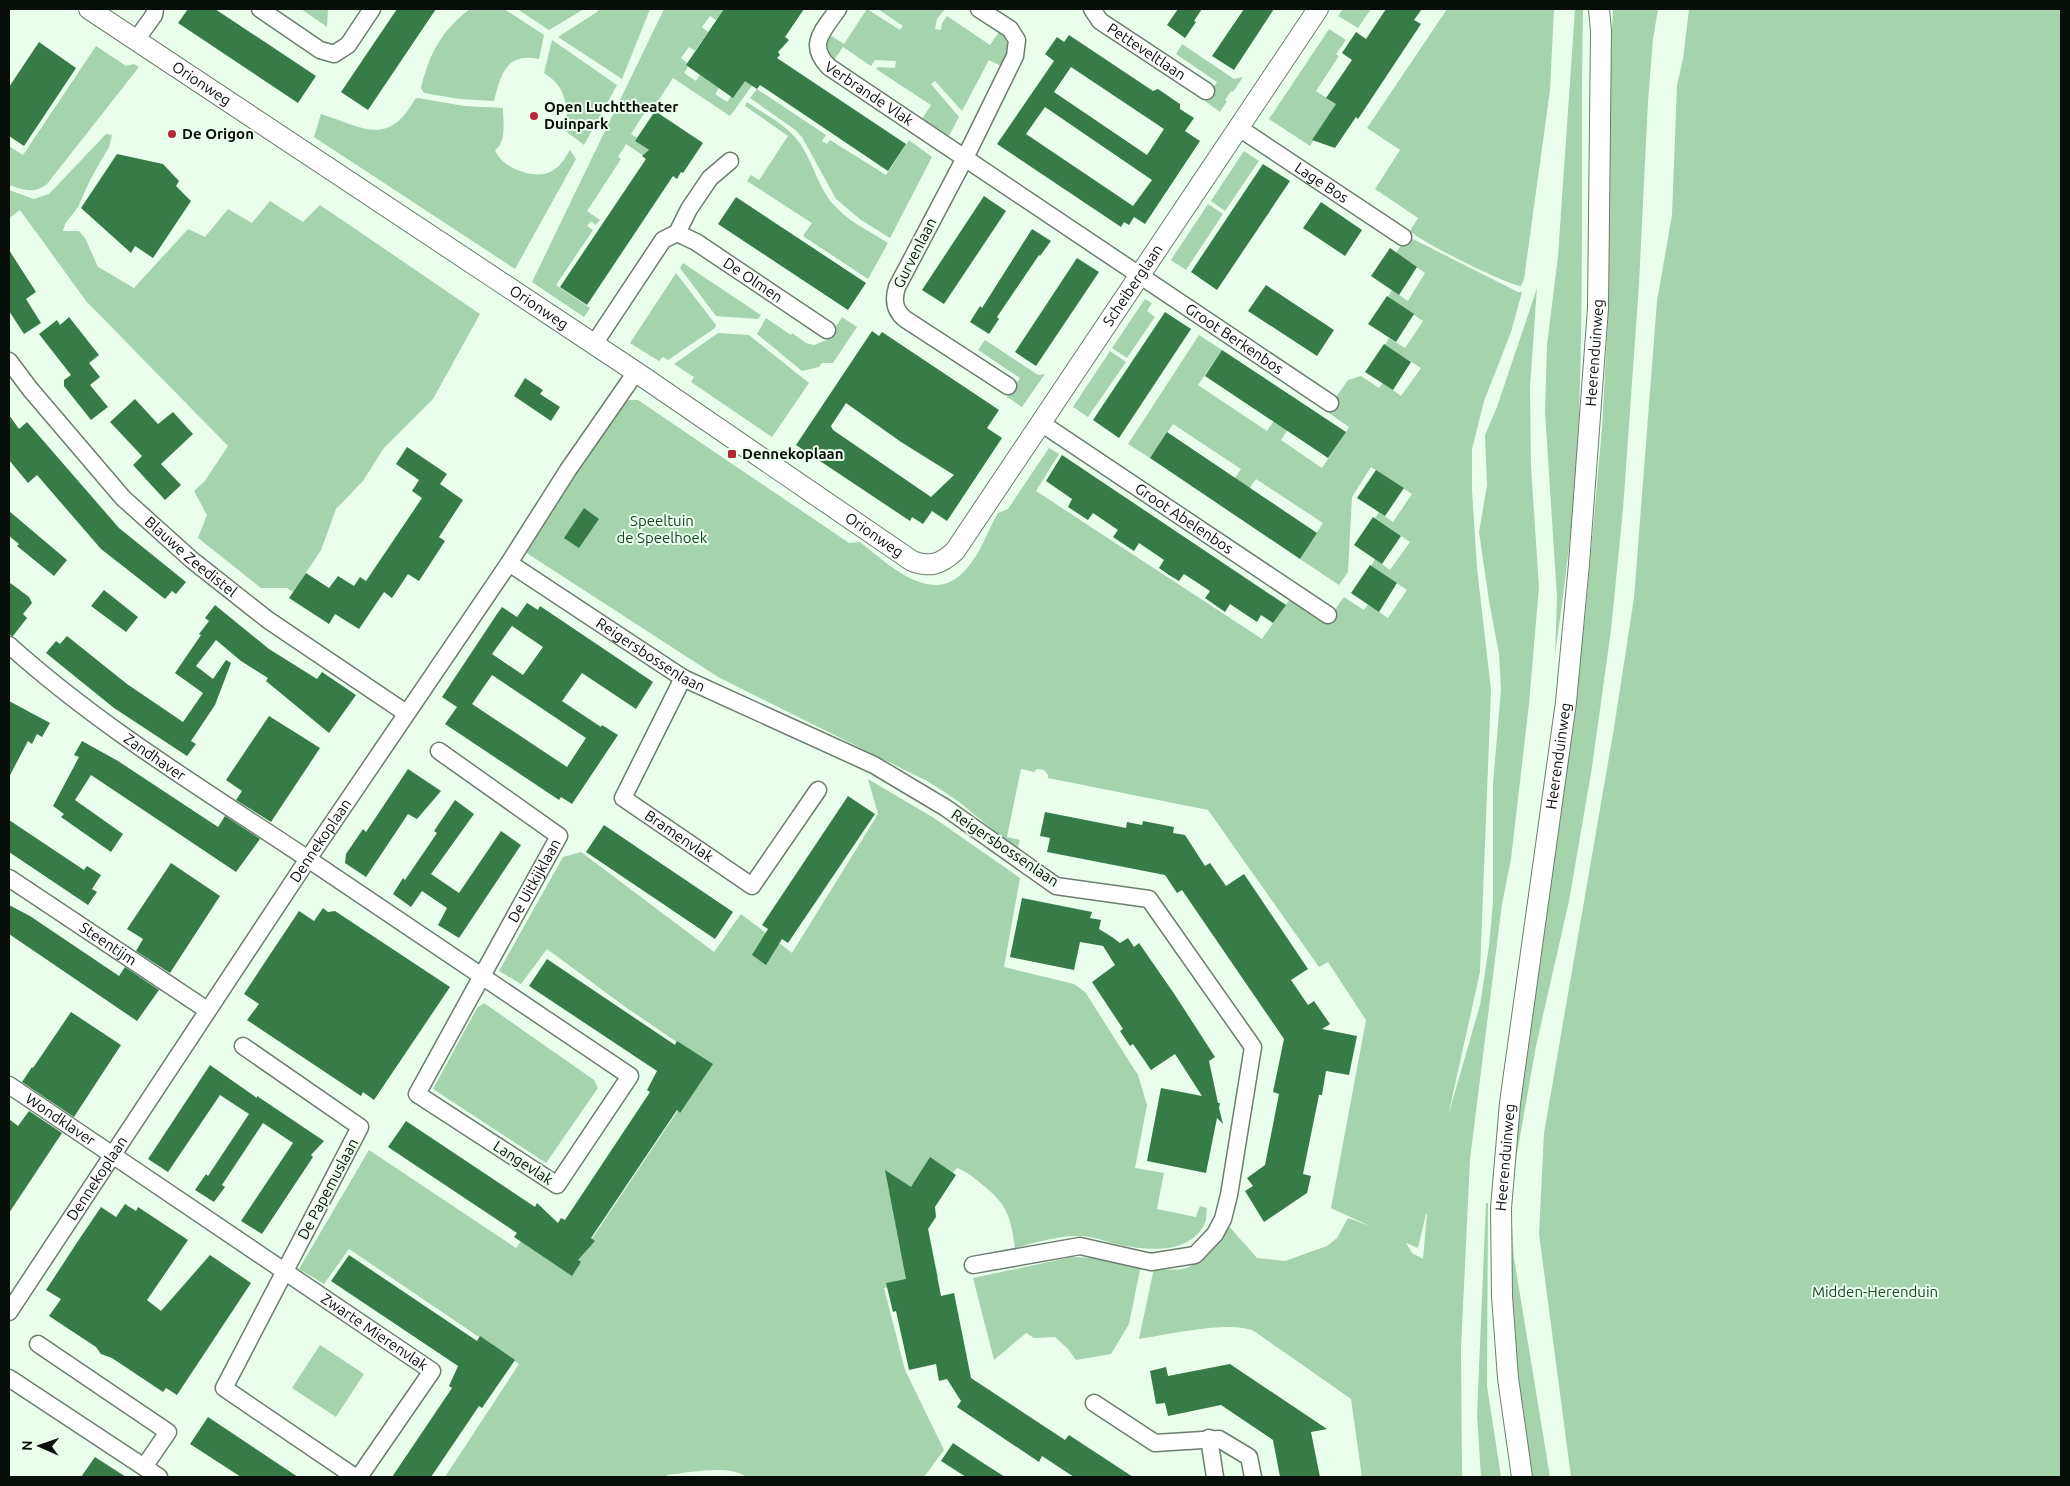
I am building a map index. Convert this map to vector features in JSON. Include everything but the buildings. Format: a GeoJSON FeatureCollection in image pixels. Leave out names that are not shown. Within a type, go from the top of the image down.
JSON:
{"type":"FeatureCollection","features":[{"type":"Feature","properties":{"kind":"street","name":"Orionweg"},"geometry":{"type":"LineString","coordinates":[[89,9],[636,372],[912,561],[931,565],[944,560]]}},
{"type":"Feature","properties":{"kind":"street"},"geometry":{"type":"LineString","coordinates":[[136,40],[154,15],[155,9]]}},
{"type":"Feature","properties":{"kind":"street"},"geometry":{"type":"LineString","coordinates":[[260,9],[320,50],[334,54],[348,45],[372,9]]}},
{"type":"Feature","properties":{"kind":"street","name":"Verbrande Vlak"},"geometry":{"type":"LineString","coordinates":[[838,9],[818,40],[817,50],[820,58],[829,67],[1140,275]]}},
{"type":"Feature","properties":{"kind":"street"},"geometry":{"type":"LineString","coordinates":[[965,158],[1015,56],[1017,40],[1010,29],[979,9]]}},
{"type":"Feature","properties":{"kind":"street","name":"Petteveltlaan"},"geometry":{"type":"LineString","coordinates":[[1092,9],[1100,21],[1206,91]]}},
{"type":"Feature","properties":{"kind":"street","name":"Scheiberglaan"},"geometry":{"type":"LineString","coordinates":[[944,560],[955,551],[1318,9]]}},
{"type":"Feature","properties":{"kind":"street","name":"Heerenduinweg"},"geometry":{"type":"LineString","coordinates":[[1522,1477],[1508,1378],[1502,1296],[1501,1208],[1510,1103],[1566,702],[1580,564],[1598,308],[1601,31],[1599,9]]}},
{"type":"Feature","properties":{"kind":"street","name":"Heerenduinweg"},"geometry":{"type":"LineString","coordinates":[[1601,31],[1605,9]]}},
{"type":"Feature","properties":{"kind":"street","name":"Lage Bos"},"geometry":{"type":"LineString","coordinates":[[1239,128],[1403,237]]}},
{"type":"Feature","properties":{"kind":"street","name":"Gurvenlaan"},"geometry":{"type":"LineString","coordinates":[[965,158],[897,287],[894,302],[899,314],[905,319],[1008,386]]}},
{"type":"Feature","properties":{"kind":"street"},"geometry":{"type":"LineString","coordinates":[[594,344],[663,240],[678,233],[689,209],[710,178],[730,161]]}},
{"type":"Feature","properties":{"kind":"street","name":"De Olmen"},"geometry":{"type":"LineString","coordinates":[[678,233],[696,242],[827,330]]}},
{"type":"Feature","properties":{"kind":"street","name":"Groot Berkenbos"},"geometry":{"type":"LineString","coordinates":[[1140,275],[1330,403]]}},
{"type":"Feature","properties":{"kind":"street","name":"Blauwe Zeedistel"},"geometry":{"type":"LineString","coordinates":[[9,361],[30,389],[123,498],[192,560],[268,620],[406,714]]}},
{"type":"Feature","properties":{"kind":"street","name":"Dennekoplaan"},"geometry":{"type":"LineString","coordinates":[[9,1312],[207,1010],[509,563],[568,470],[636,372]]}},
{"type":"Feature","properties":{"kind":"street","name":"Groot Abelenbos"},"geometry":{"type":"LineString","coordinates":[[1041,423],[1328,615]]}},
{"type":"Feature","properties":{"kind":"street","name":"Reigersbossenlaan"},"geometry":{"type":"LineString","coordinates":[[509,563],[683,678],[874,765],[946,808],[1056,886],[1150,899],[1253,1047],[1229,1195],[1222,1219],[1215,1234],[1195,1256],[1151,1262],[1080,1246],[973,1265]]}},
{"type":"Feature","properties":{"kind":"street","name":"Zandhaver"},"geometry":{"type":"LineString","coordinates":[[9,645],[83,707],[194,784],[308,859]]}},
{"type":"Feature","properties":{"kind":"street","name":"Bramenvlak"},"geometry":{"type":"LineString","coordinates":[[683,678],[623,798],[752,886],[818,790]]}},
{"type":"Feature","properties":{"kind":"street","name":"De Uitkijklaan"},"geometry":{"type":"LineString","coordinates":[[439,751],[558,836],[482,976]]}},
{"type":"Feature","properties":{"kind":"street","name":"Langevlak"},"geometry":{"type":"LineString","coordinates":[[308,859],[482,976],[630,1076],[557,1185],[417,1094],[482,976]]}},
{"type":"Feature","properties":{"kind":"street","name":"Steentijm"},"geometry":{"type":"LineString","coordinates":[[9,878],[207,1010]]}},
{"type":"Feature","properties":{"kind":"street","name":"De Papemuslaan"},"geometry":{"type":"LineString","coordinates":[[243,1046],[360,1127],[285,1271]]}},
{"type":"Feature","properties":{"kind":"street","name":"Wondklaver"},"geometry":{"type":"LineString","coordinates":[[9,1085],[112,1156]]}},
{"type":"Feature","properties":{"kind":"street","name":"Zwarte Mierenvlak"},"geometry":{"type":"LineString","coordinates":[[112,1156],[432,1371],[359,1477]]}},
{"type":"Feature","properties":{"kind":"street"},"geometry":{"type":"LineString","coordinates":[[285,1271],[224,1388],[355,1477]]}},
{"type":"Feature","properties":{"kind":"street"},"geometry":{"type":"LineString","coordinates":[[38,1344],[168,1432],[144,1467]]}},
{"type":"Feature","properties":{"kind":"street"},"geometry":{"type":"LineString","coordinates":[[9,1378],[159,1477]]}},
{"type":"Feature","properties":{"kind":"street"},"geometry":{"type":"LineString","coordinates":[[1094,1403],[1155,1443],[1209,1438],[1219,1439],[1249,1457],[1253,1477]]}},
{"type":"Feature","properties":{"kind":"street"},"geometry":{"type":"LineString","coordinates":[[1209,1438],[1215,1477]]}},
{"type":"Feature","properties":{"kind":"green space"},"geometry":{"type":"Polygon","coordinates":[[[301,9],[328,9],[327,27],[301,9]]]}},
{"type":"Feature","properties":{"kind":"green space"},"geometry":{"type":"Polygon","coordinates":[[[470,9],[504,9],[544,35],[539,59],[519,59],[512,62],[499,82],[494,101],[460,99],[424,93],[421,88],[424,76],[438,44],[452,25],[470,9]]]}},
{"type":"Feature","properties":{"kind":"green space"},"geometry":{"type":"Polygon","coordinates":[[[517,9],[584,9],[549,30],[517,9]]]}},
{"type":"Feature","properties":{"kind":"green space"},"geometry":{"type":"Polygon","coordinates":[[[599,9],[650,9],[622,79],[558,37],[599,9]]]}},
{"type":"Feature","properties":{"kind":"green space"},"geometry":{"type":"Polygon","coordinates":[[[664,9],[725,9],[778,46],[710,16],[702,27],[708,32],[695,51],[689,47],[681,58],[687,63],[688,67],[684,73],[696,81],[700,75],[719,88],[715,94],[727,102],[731,96],[734,97],[746,78],[754,83],[730,116],[673,78],[653,109],[654,113],[647,109],[631,134],[637,138],[635,141],[672,166],[668,172],[626,144],[618,157],[621,159],[587,211],[600,220],[596,225],[591,221],[587,226],[593,230],[556,285],[590,308],[584,317],[532,282],[664,9]]]}},
{"type":"Feature","properties":{"kind":"green space"},"geometry":{"type":"Polygon","coordinates":[[[867,9],[900,30],[903,26],[878,9],[945,9],[937,19],[935,29],[941,30],[942,23],[947,16],[990,45],[999,32],[1006,40],[1008,48],[1001,66],[989,60],[962,111],[935,81],[931,84],[959,117],[949,136],[922,119],[931,105],[876,69],[878,67],[895,68],[896,61],[875,60],[871,66],[843,47],[834,60],[829,54],[827,45],[830,35],[844,44],[867,9]]]}},
{"type":"Feature","properties":{"kind":"green space"},"geometry":{"type":"Polygon","coordinates":[[[1343,9],[1371,9],[1358,28],[1338,16],[1343,9]]]}},
{"type":"Feature","properties":{"kind":"green space"},"geometry":{"type":"Polygon","coordinates":[[[1447,9],[1554,9],[1550,90],[1524,279],[1521,286],[1483,271],[1417,236],[1410,231],[1418,218],[1375,189],[1400,150],[1367,128],[1447,9]]]}},
{"type":"Feature","properties":{"kind":"green space"},"geometry":{"type":"Polygon","coordinates":[[[1575,9],[1583,9],[1582,290],[1579,403],[1573,509],[1555,655],[1557,597],[1545,412],[1547,345],[1558,256],[1575,9]]]}},
{"type":"Feature","properties":{"kind":"green space"},"geometry":{"type":"Polygon","coordinates":[[[1613,9],[1658,9],[1653,39],[1648,102],[1639,284],[1623,509],[1611,630],[1592,767],[1569,901],[1536,1046],[1510,1193],[1514,1258],[1550,1477],[1529,1477],[1515,1398],[1510,1337],[1508,1244],[1511,1151],[1585,618],[1602,428],[1608,319],[1610,70],[1613,9]]]}},
{"type":"Feature","properties":{"kind":"green space","name":"Midden-Herenduin"},"geometry":{"type":"Polygon","coordinates":[[[1689,9],[2061,9],[2061,1477],[1571,1477],[1539,1234],[1544,1133],[1614,728],[1634,598],[1657,301],[1672,215],[1677,85],[1683,59],[1689,9]]]}},
{"type":"Feature","properties":{"kind":"green space"},"geometry":{"type":"Polygon","coordinates":[[[1329,29],[1346,40],[1336,54],[1339,56],[1316,91],[1336,104],[1310,146],[1269,119],[1329,29]]]}},
{"type":"Feature","properties":{"kind":"green space"},"geometry":{"type":"Polygon","coordinates":[[[552,40],[617,85],[584,145],[567,132],[566,106],[562,92],[558,85],[544,73],[552,40]]]}},
{"type":"Feature","properties":{"kind":"green space"},"geometry":{"type":"Polygon","coordinates":[[[1182,44],[1234,79],[1243,77],[1225,100],[1227,101],[1220,112],[1205,101],[1217,82],[1176,54],[1182,44]]]}},
{"type":"Feature","properties":{"kind":"green space"},"geometry":{"type":"Polygon","coordinates":[[[96,46],[126,66],[134,64],[139,67],[47,184],[33,190],[9,185],[9,146],[23,155],[96,46]]]}},
{"type":"Feature","properties":{"kind":"green space"},"geometry":{"type":"Polygon","coordinates":[[[757,89],[826,135],[822,141],[827,144],[830,140],[886,175],[909,140],[932,157],[890,238],[861,220],[836,199],[802,137],[794,129],[750,98],[757,89]]]}},
{"type":"Feature","properties":{"kind":"green space"},"geometry":{"type":"Polygon","coordinates":[[[415,99],[464,106],[503,108],[503,137],[495,150],[504,162],[520,171],[545,174],[555,169],[570,150],[576,159],[515,269],[314,137],[321,114],[362,128],[384,129],[395,124],[405,114],[415,99]]]}},
{"type":"Feature","properties":{"kind":"green space"},"geometry":{"type":"Polygon","coordinates":[[[747,102],[781,124],[798,141],[826,195],[844,215],[888,243],[868,279],[803,236],[812,223],[747,181],[751,175],[759,180],[788,136],[745,106],[747,102]]]}},
{"type":"Feature","properties":{"kind":"green space"},"geometry":{"type":"Polygon","coordinates":[[[106,134],[112,135],[109,147],[90,180],[78,207],[65,224],[63,231],[79,231],[85,238],[98,267],[134,288],[188,229],[205,237],[228,209],[252,223],[270,201],[303,222],[320,205],[480,314],[433,399],[384,448],[363,481],[336,509],[321,550],[293,592],[287,588],[261,588],[198,538],[207,515],[194,491],[205,481],[228,446],[86,301],[20,210],[9,218],[9,190],[34,199],[49,194],[106,134]]]}},
{"type":"Feature","properties":{"kind":"green space"},"geometry":{"type":"Polygon","coordinates":[[[1244,151],[1259,161],[1225,211],[1211,201],[1244,151]]]}},
{"type":"Feature","properties":{"kind":"green space"},"geometry":{"type":"Polygon","coordinates":[[[1208,204],[1223,214],[1186,270],[1171,260],[1208,204]]]}},
{"type":"Feature","properties":{"kind":"green space","name":"Speeltuin de Speelhoek"},"geometry":{"type":"Polygon","coordinates":[[[1407,236],[1518,292],[1522,292],[1511,332],[1484,401],[1472,449],[1472,490],[1477,568],[1491,690],[1480,972],[1448,1116],[1480,1005],[1489,946],[1493,902],[1493,784],[1501,689],[1499,654],[1479,532],[1487,485],[1485,435],[1497,407],[1537,288],[1530,386],[1531,467],[1539,587],[1529,704],[1511,859],[1502,904],[1470,1159],[1461,1349],[1462,1477],[1362,1477],[1351,1399],[1254,1331],[1243,1328],[1214,1328],[1139,1339],[1154,1268],[1167,1270],[1181,1269],[1195,1264],[1217,1243],[1226,1223],[1257,1258],[1285,1261],[1327,1246],[1337,1238],[1348,1218],[1370,1226],[1331,1208],[1366,1020],[1328,962],[1319,967],[1208,810],[1048,778],[1044,770],[1037,769],[1034,772],[1021,769],[1007,837],[1020,840],[1017,850],[958,801],[929,782],[718,677],[525,552],[621,407],[628,400],[638,400],[849,543],[860,542],[898,571],[912,579],[927,584],[941,584],[955,579],[968,567],[981,548],[998,513],[1008,509],[1049,448],[1059,454],[1036,491],[1262,639],[1290,599],[1325,624],[1344,597],[1364,610],[1368,604],[1388,618],[1407,590],[1371,566],[1375,559],[1390,570],[1410,542],[1375,518],[1379,512],[1393,522],[1412,494],[1371,467],[1352,497],[1348,572],[1339,585],[1300,559],[1323,523],[1256,479],[1232,513],[1218,504],[1241,469],[1173,424],[1150,458],[1128,444],[1199,335],[1222,350],[1198,385],[1267,431],[1291,395],[1304,405],[1281,440],[1322,468],[1349,427],[1326,411],[1348,380],[1361,376],[1379,388],[1383,383],[1401,396],[1421,368],[1385,345],[1389,338],[1405,348],[1423,321],[1388,297],[1392,290],[1408,301],[1425,273],[1396,253],[1407,236]],[[1427,1214],[1418,1248],[1406,1243],[1412,1253],[1423,1259],[1427,1214]]]}},
{"type":"Feature","properties":{"kind":"green space"},"geometry":{"type":"Polygon","coordinates":[[[683,263],[761,315],[758,319],[716,316],[680,268],[683,263]]]}},
{"type":"Feature","properties":{"kind":"green space"},"geometry":{"type":"Polygon","coordinates":[[[676,273],[716,325],[715,328],[668,360],[663,357],[659,361],[630,343],[676,273]]]}},
{"type":"Feature","properties":{"kind":"green space"},"geometry":{"type":"Polygon","coordinates":[[[1145,299],[1152,303],[1147,311],[1155,317],[1127,358],[1112,348],[1145,299]]]}},
{"type":"Feature","properties":{"kind":"green space"},"geometry":{"type":"Polygon","coordinates":[[[842,317],[857,327],[833,363],[822,363],[819,367],[802,371],[757,334],[766,318],[791,335],[792,333],[806,343],[814,345],[827,340],[842,317]]]}},
{"type":"Feature","properties":{"kind":"green space"},"geometry":{"type":"Polygon","coordinates":[[[718,333],[749,335],[809,383],[772,437],[691,382],[694,377],[674,364],[718,333]]]}},
{"type":"Feature","properties":{"kind":"green space"},"geometry":{"type":"Polygon","coordinates":[[[985,340],[1038,375],[1045,374],[1022,407],[1007,397],[1020,378],[978,350],[985,340]]]}},
{"type":"Feature","properties":{"kind":"green space"},"geometry":{"type":"Polygon","coordinates":[[[1110,351],[1126,362],[1088,417],[1073,407],[1110,351]]]}},
{"type":"Feature","properties":{"kind":"green space"},"geometry":{"type":"Polygon","coordinates":[[[868,779],[934,818],[1020,878],[1004,967],[1074,984],[1085,992],[1138,1075],[1147,1105],[1135,1168],[1164,1173],[1157,1209],[1196,1217],[1200,1206],[1207,1208],[1206,1220],[1199,1233],[1180,1245],[1156,1249],[1132,1247],[1082,1236],[1053,1238],[1015,1248],[1010,1221],[1000,1201],[975,1179],[957,1168],[926,1218],[938,1277],[884,1288],[905,1370],[944,1450],[924,1477],[746,1477],[739,1473],[719,1470],[697,1471],[667,1475],[666,1477],[445,1477],[519,1364],[349,1249],[324,1284],[299,1269],[369,1150],[516,1248],[522,1240],[571,1270],[709,1064],[624,1006],[547,949],[521,984],[499,971],[563,857],[581,852],[714,952],[741,914],[792,953],[878,814],[868,779]]]}},
{"type":"Feature","properties":{"kind":"green space"},"geometry":{"type":"Polygon","coordinates":[[[484,1003],[594,1080],[598,1088],[546,1163],[433,1089],[477,1008],[484,1003]]]}},
{"type":"Feature","properties":{"kind":"green space"},"geometry":{"type":"Polygon","coordinates":[[[1486,1203],[1488,1203],[1487,1386],[1501,1477],[1481,1477],[1477,1415],[1486,1203]]]}},
{"type":"Feature","properties":{"kind":"green space"},"geometry":{"type":"Polygon","coordinates":[[[1072,1257],[1095,1258],[1141,1265],[1129,1324],[1111,1354],[1076,1360],[1068,1349],[1055,1337],[1034,1338],[1026,1333],[994,1360],[973,1278],[1072,1257]]]}},
{"type":"Feature","properties":{"kind":"green space"},"geometry":{"type":"Polygon","coordinates":[[[320,1345],[364,1374],[336,1417],[292,1388],[320,1345]]]}},
{"type":"Feature","properties":{"kind":"place","name":"Open Luchttheater Duinpark"},"geometry":{"type":"Point","coordinates":[534,116]}},
{"type":"Feature","properties":{"kind":"place","name":"De Origon"},"geometry":{"type":"Point","coordinates":[172,134]}},
{"type":"Feature","properties":{"kind":"place","name":"Dennekoplaan"},"geometry":{"type":"Point","coordinates":[732,454]}}]}
